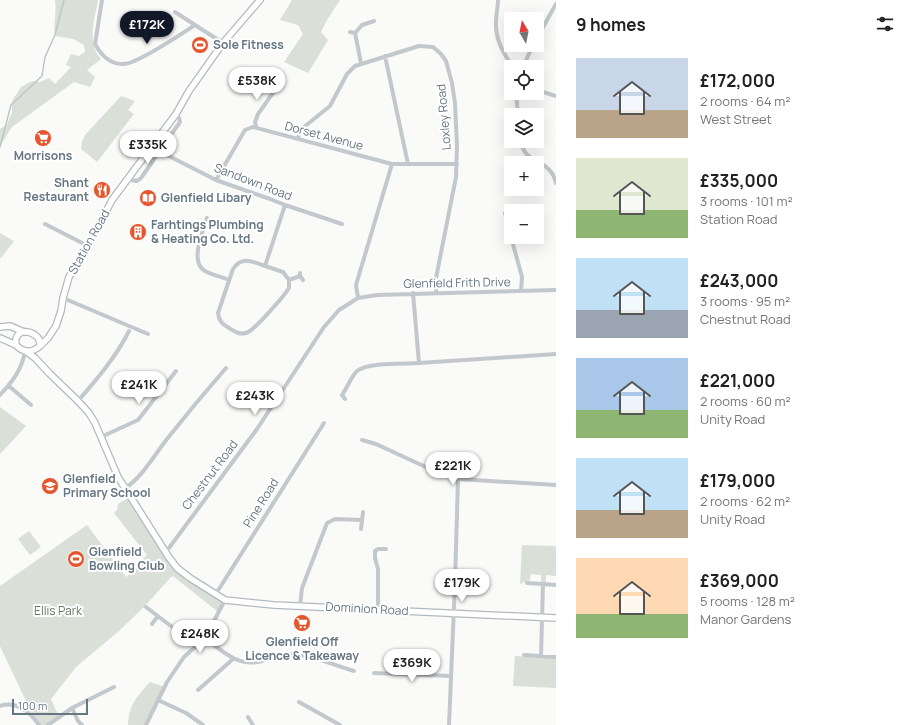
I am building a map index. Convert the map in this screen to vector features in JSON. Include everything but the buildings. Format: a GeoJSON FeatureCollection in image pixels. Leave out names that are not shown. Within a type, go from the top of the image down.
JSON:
{"type":"FeatureCollection","features":[{"type":"Feature","properties":{"kind":"street"},"geometry":{"type":"LineString","coordinates":[[102,0],[95,44],[104,58],[118,63],[124,64],[131,62],[165,44],[195,25]]}},
{"type":"Feature","properties":{"kind":"street","name":"Station Road"},"geometry":{"type":"LineString","coordinates":[[39,346],[51,334],[58,321],[69,277],[88,246],[112,200],[176,114],[189,90],[223,43],[260,0]]}},
{"type":"Feature","properties":{"kind":"street"},"geometry":{"type":"LineString","coordinates":[[498,0],[496,24],[498,39],[509,60]]}},
{"type":"Feature","properties":{"kind":"street"},"geometry":{"type":"LineString","coordinates":[[544,25],[556,4]]}},
{"type":"Feature","properties":{"kind":"street"},"geometry":{"type":"LineString","coordinates":[[175,12],[223,43]]}},
{"type":"Feature","properties":{"kind":"street"},"geometry":{"type":"LineString","coordinates":[[355,33],[362,25],[374,21]]}},
{"type":"Feature","properties":{"kind":"street"},"geometry":{"type":"LineString","coordinates":[[350,32],[355,33]]}},
{"type":"Feature","properties":{"kind":"street"},"geometry":{"type":"LineString","coordinates":[[355,33],[361,63]]}},
{"type":"Feature","properties":{"kind":"street","name":"Loxley Road"},"geometry":{"type":"LineString","coordinates":[[298,139],[300,131],[330,106],[347,74],[355,66],[385,56],[424,46],[436,49],[444,57],[452,84],[455,103],[457,164],[449,217],[436,278],[436,293]]}},
{"type":"Feature","properties":{"kind":"street"},"geometry":{"type":"LineString","coordinates":[[385,56],[408,164]]}},
{"type":"Feature","properties":{"kind":"street"},"geometry":{"type":"LineString","coordinates":[[216,180],[245,130],[256,128],[255,122],[258,114],[282,80]]}},
{"type":"Feature","properties":{"kind":"street"},"geometry":{"type":"LineString","coordinates":[[544,92],[556,96]]}},
{"type":"Feature","properties":{"kind":"street","name":"Station Road"},"geometry":{"type":"LineString","coordinates":[[128,178],[134,181],[139,180],[180,122],[180,118],[176,114]]}},
{"type":"Feature","properties":{"kind":"street","name":"Dorset Avenue"},"geometry":{"type":"LineString","coordinates":[[256,128],[392,164],[457,164]]}},
{"type":"Feature","properties":{"kind":"street"},"geometry":{"type":"LineString","coordinates":[[522,148],[531,159],[543,165],[552,172],[556,184]]}},
{"type":"Feature","properties":{"kind":"street","name":"Sandown Road"},"geometry":{"type":"LineString","coordinates":[[159,151],[216,180],[342,224]]}},
{"type":"Feature","properties":{"kind":"street"},"geometry":{"type":"LineString","coordinates":[[358,298],[356,285],[392,164]]}},
{"type":"Feature","properties":{"kind":"street"},"geometry":{"type":"LineString","coordinates":[[265,266],[285,205]]}},
{"type":"Feature","properties":{"kind":"street"},"geometry":{"type":"LineString","coordinates":[[207,218],[196,254],[200,267],[205,271],[229,280]]}},
{"type":"Feature","properties":{"kind":"street"},"geometry":{"type":"LineString","coordinates":[[45,224],[88,246]]}},
{"type":"Feature","properties":{"kind":"street"},"geometry":{"type":"LineString","coordinates":[[513,244],[522,277],[521,291]]}},
{"type":"Feature","properties":{"kind":"street"},"geometry":{"type":"LineString","coordinates":[[246,260],[283,272],[289,280],[289,288],[253,330],[244,334],[236,332],[221,322],[218,318],[219,308],[229,280],[236,264],[246,260]]}},
{"type":"Feature","properties":{"kind":"street"},"geometry":{"type":"LineString","coordinates":[[289,280],[301,276]]}},
{"type":"Feature","properties":{"kind":"street","name":"Glenfield Frith Drive"},"geometry":{"type":"LineString","coordinates":[[358,298],[376,295],[413,293],[556,290]]}},
{"type":"Feature","properties":{"kind":"street"},"geometry":{"type":"LineString","coordinates":[[413,293],[419,363]]}},
{"type":"Feature","properties":{"kind":"street"},"geometry":{"type":"LineString","coordinates":[[63,298],[148,334]]}},
{"type":"Feature","properties":{"kind":"street","name":"Chestnut Road"},"geometry":{"type":"LineString","coordinates":[[164,551],[169,548],[257,429],[324,327],[340,310],[358,298]]}},
{"type":"Feature","properties":{"kind":"street"},"geometry":{"type":"LineString","coordinates":[[0,327],[10,326],[38,337],[51,334]]}},
{"type":"Feature","properties":{"kind":"street"},"geometry":{"type":"LineString","coordinates":[[78,401],[113,360],[121,348],[129,331]]}},
{"type":"Feature","properties":{"kind":"street"},"geometry":{"type":"LineString","coordinates":[[16,345],[17,336],[24,332]]}},
{"type":"Feature","properties":{"kind":"street"},"geometry":{"type":"LineString","coordinates":[[1,337],[16,345],[39,362],[89,413],[114,468],[164,551],[181,571],[225,600],[205,638],[184,657],[168,682],[146,725]]}},
{"type":"Feature","properties":{"kind":"street"},"geometry":{"type":"LineString","coordinates":[[38,337],[40,343],[38,354],[39,362]]}},
{"type":"Feature","properties":{"kind":"street"},"geometry":{"type":"LineString","coordinates":[[26,352],[33,351],[39,346]]}},
{"type":"Feature","properties":{"kind":"street"},"geometry":{"type":"LineString","coordinates":[[0,395],[9,386],[23,362],[26,352]]}},
{"type":"Feature","properties":{"kind":"street"},"geometry":{"type":"LineString","coordinates":[[345,399],[342,395],[355,374],[362,368],[372,365],[556,354]]}},
{"type":"Feature","properties":{"kind":"street"},"geometry":{"type":"LineString","coordinates":[[125,488],[137,478],[167,439],[226,368]]}},
{"type":"Feature","properties":{"kind":"street"},"geometry":{"type":"LineString","coordinates":[[101,437],[138,420],[176,371]]}},
{"type":"Feature","properties":{"kind":"street"},"geometry":{"type":"LineString","coordinates":[[9,386],[31,405]]}},
{"type":"Feature","properties":{"kind":"street","name":"Pine Road"},"geometry":{"type":"LineString","coordinates":[[214,594],[219,589],[324,424]]}},
{"type":"Feature","properties":{"kind":"street"},"geometry":{"type":"LineString","coordinates":[[362,440],[376,444],[443,475],[458,479],[556,485]]}},
{"type":"Feature","properties":{"kind":"street"},"geometry":{"type":"LineString","coordinates":[[449,725],[458,479]]}},
{"type":"Feature","properties":{"kind":"street"},"geometry":{"type":"LineString","coordinates":[[361,530],[363,512]]}},
{"type":"Feature","properties":{"kind":"street"},"geometry":{"type":"LineString","coordinates":[[300,606],[302,588],[327,523],[335,519],[362,520]]}},
{"type":"Feature","properties":{"kind":"street"},"geometry":{"type":"LineString","coordinates":[[378,609],[378,569],[375,551],[378,549],[386,549]]}},
{"type":"Feature","properties":{"kind":"street"},"geometry":{"type":"LineString","coordinates":[[527,583],[556,585]]}},
{"type":"Feature","properties":{"kind":"street"},"geometry":{"type":"LineString","coordinates":[[541,656],[543,584]]}},
{"type":"Feature","properties":{"kind":"street","name":"Dominion Road"},"geometry":{"type":"LineString","coordinates":[[225,600],[258,604],[556,618]]}},
{"type":"Feature","properties":{"kind":"street"},"geometry":{"type":"LineString","coordinates":[[146,607],[197,646]]}},
{"type":"Feature","properties":{"kind":"street"},"geometry":{"type":"LineString","coordinates":[[152,624],[158,616]]}},
{"type":"Feature","properties":{"kind":"street"},"geometry":{"type":"LineString","coordinates":[[205,638],[233,659],[242,662],[252,662],[281,655],[299,655],[354,671]]}},
{"type":"Feature","properties":{"kind":"street"},"geometry":{"type":"LineString","coordinates":[[524,655],[556,656]]}},
{"type":"Feature","properties":{"kind":"street"},"geometry":{"type":"LineString","coordinates":[[198,690],[233,659]]}},
{"type":"Feature","properties":{"kind":"street"},"geometry":{"type":"LineString","coordinates":[[374,673],[451,676]]}},
{"type":"Feature","properties":{"kind":"street"},"geometry":{"type":"LineString","coordinates":[[48,725],[72,708],[114,687]]}},
{"type":"Feature","properties":{"kind":"street"},"geometry":{"type":"LineString","coordinates":[[158,700],[186,713],[203,725]]}},
{"type":"Feature","properties":{"kind":"street"},"geometry":{"type":"LineString","coordinates":[[299,702],[340,725]]}},
{"type":"Feature","properties":{"kind":"street"},"geometry":{"type":"LineString","coordinates":[[0,706],[6,704],[16,704],[34,718],[39,725]]}},
{"type":"Feature","properties":{"kind":"street"},"geometry":{"type":"LineString","coordinates":[[72,708],[78,721],[82,725]]}},
{"type":"Feature","properties":{"kind":"street"},"geometry":{"type":"LineString","coordinates":[[248,717],[253,725]]}},
{"type":"Feature","properties":{"kind":"green space"},"geometry":{"type":"Polygon","coordinates":[[[55,0],[98,0],[93,38],[96,53],[101,59],[87,70],[95,77],[90,87],[74,82],[12,127],[0,146],[0,129],[7,125],[12,112],[12,101],[21,87],[32,81],[40,82],[49,78],[55,84],[71,67],[66,65],[71,54],[79,56],[85,52],[84,45],[73,39],[55,36],[55,0]]]}},
{"type":"Feature","properties":{"kind":"green space"},"geometry":{"type":"Polygon","coordinates":[[[292,0],[340,0],[321,32],[328,40],[308,73],[284,62],[303,34],[298,25],[280,20],[292,0]]]}},
{"type":"Feature","properties":{"kind":"green space"},"geometry":{"type":"Polygon","coordinates":[[[121,96],[135,101],[128,110],[134,114],[97,162],[81,149],[82,142],[85,135],[121,96]]]}},
{"type":"Feature","properties":{"kind":"green space"},"geometry":{"type":"Polygon","coordinates":[[[0,233],[14,241],[1,258],[0,258],[0,233]]]}},
{"type":"Feature","properties":{"kind":"green space"},"geometry":{"type":"Polygon","coordinates":[[[0,407],[26,426],[0,454],[0,407]]]}},
{"type":"Feature","properties":{"kind":"green space","name":"Ellis Park"},"geometry":{"type":"Polygon","coordinates":[[[130,497],[177,568],[225,600],[218,612],[173,576],[171,577],[146,605],[119,631],[76,667],[51,699],[59,717],[48,725],[39,725],[34,718],[0,646],[0,586],[87,525],[126,577],[133,572],[131,569],[147,555],[114,513],[117,510],[118,504],[130,497]]]}},
{"type":"Feature","properties":{"kind":"green space"},"geometry":{"type":"Polygon","coordinates":[[[29,531],[41,547],[30,555],[18,539],[29,531]]]}},
{"type":"Feature","properties":{"kind":"green space"},"geometry":{"type":"Polygon","coordinates":[[[522,545],[556,546],[556,576],[546,575],[546,582],[541,582],[541,575],[531,574],[530,580],[520,584],[522,545]]]}},
{"type":"Feature","properties":{"kind":"green space"},"geometry":{"type":"Polygon","coordinates":[[[515,656],[556,658],[556,688],[513,686],[515,656]]]}},
{"type":"Feature","properties":{"kind":"green space"},"geometry":{"type":"Polygon","coordinates":[[[150,682],[165,687],[145,725],[128,725],[130,712],[134,701],[150,682]]]}},
{"type":"Feature","properties":{"kind":"waterway"},"geometry":{"type":"LineString","coordinates":[[0,147],[11,105],[42,76],[45,57],[55,35],[64,0]]}},
{"type":"Feature","properties":{"kind":"place","name":"Sole Fitness"},"geometry":{"type":"Point","coordinates":[200,45]}},
{"type":"Feature","properties":{"kind":"place","name":"Morrisons"},"geometry":{"type":"Point","coordinates":[43,138]}},
{"type":"Feature","properties":{"kind":"place","name":"Shant Restaurant"},"geometry":{"type":"Point","coordinates":[102,190]}},
{"type":"Feature","properties":{"kind":"place","name":"Glenfield Libary"},"geometry":{"type":"Point","coordinates":[148,198]}},
{"type":"Feature","properties":{"kind":"place","name":"Farhtings Plumbing & Heating Co. Ltd."},"geometry":{"type":"Point","coordinates":[138,232]}},
{"type":"Feature","properties":{"kind":"place","name":"Glenfield Primary School"},"geometry":{"type":"Point","coordinates":[50,486]}},
{"type":"Feature","properties":{"kind":"place","name":"Glenfield Bowling Club"},"geometry":{"type":"Point","coordinates":[76,559]}},
{"type":"Feature","properties":{"kind":"place","name":"Glenfield Off Licence & Takeaway"},"geometry":{"type":"Point","coordinates":[302,623]}}]}
